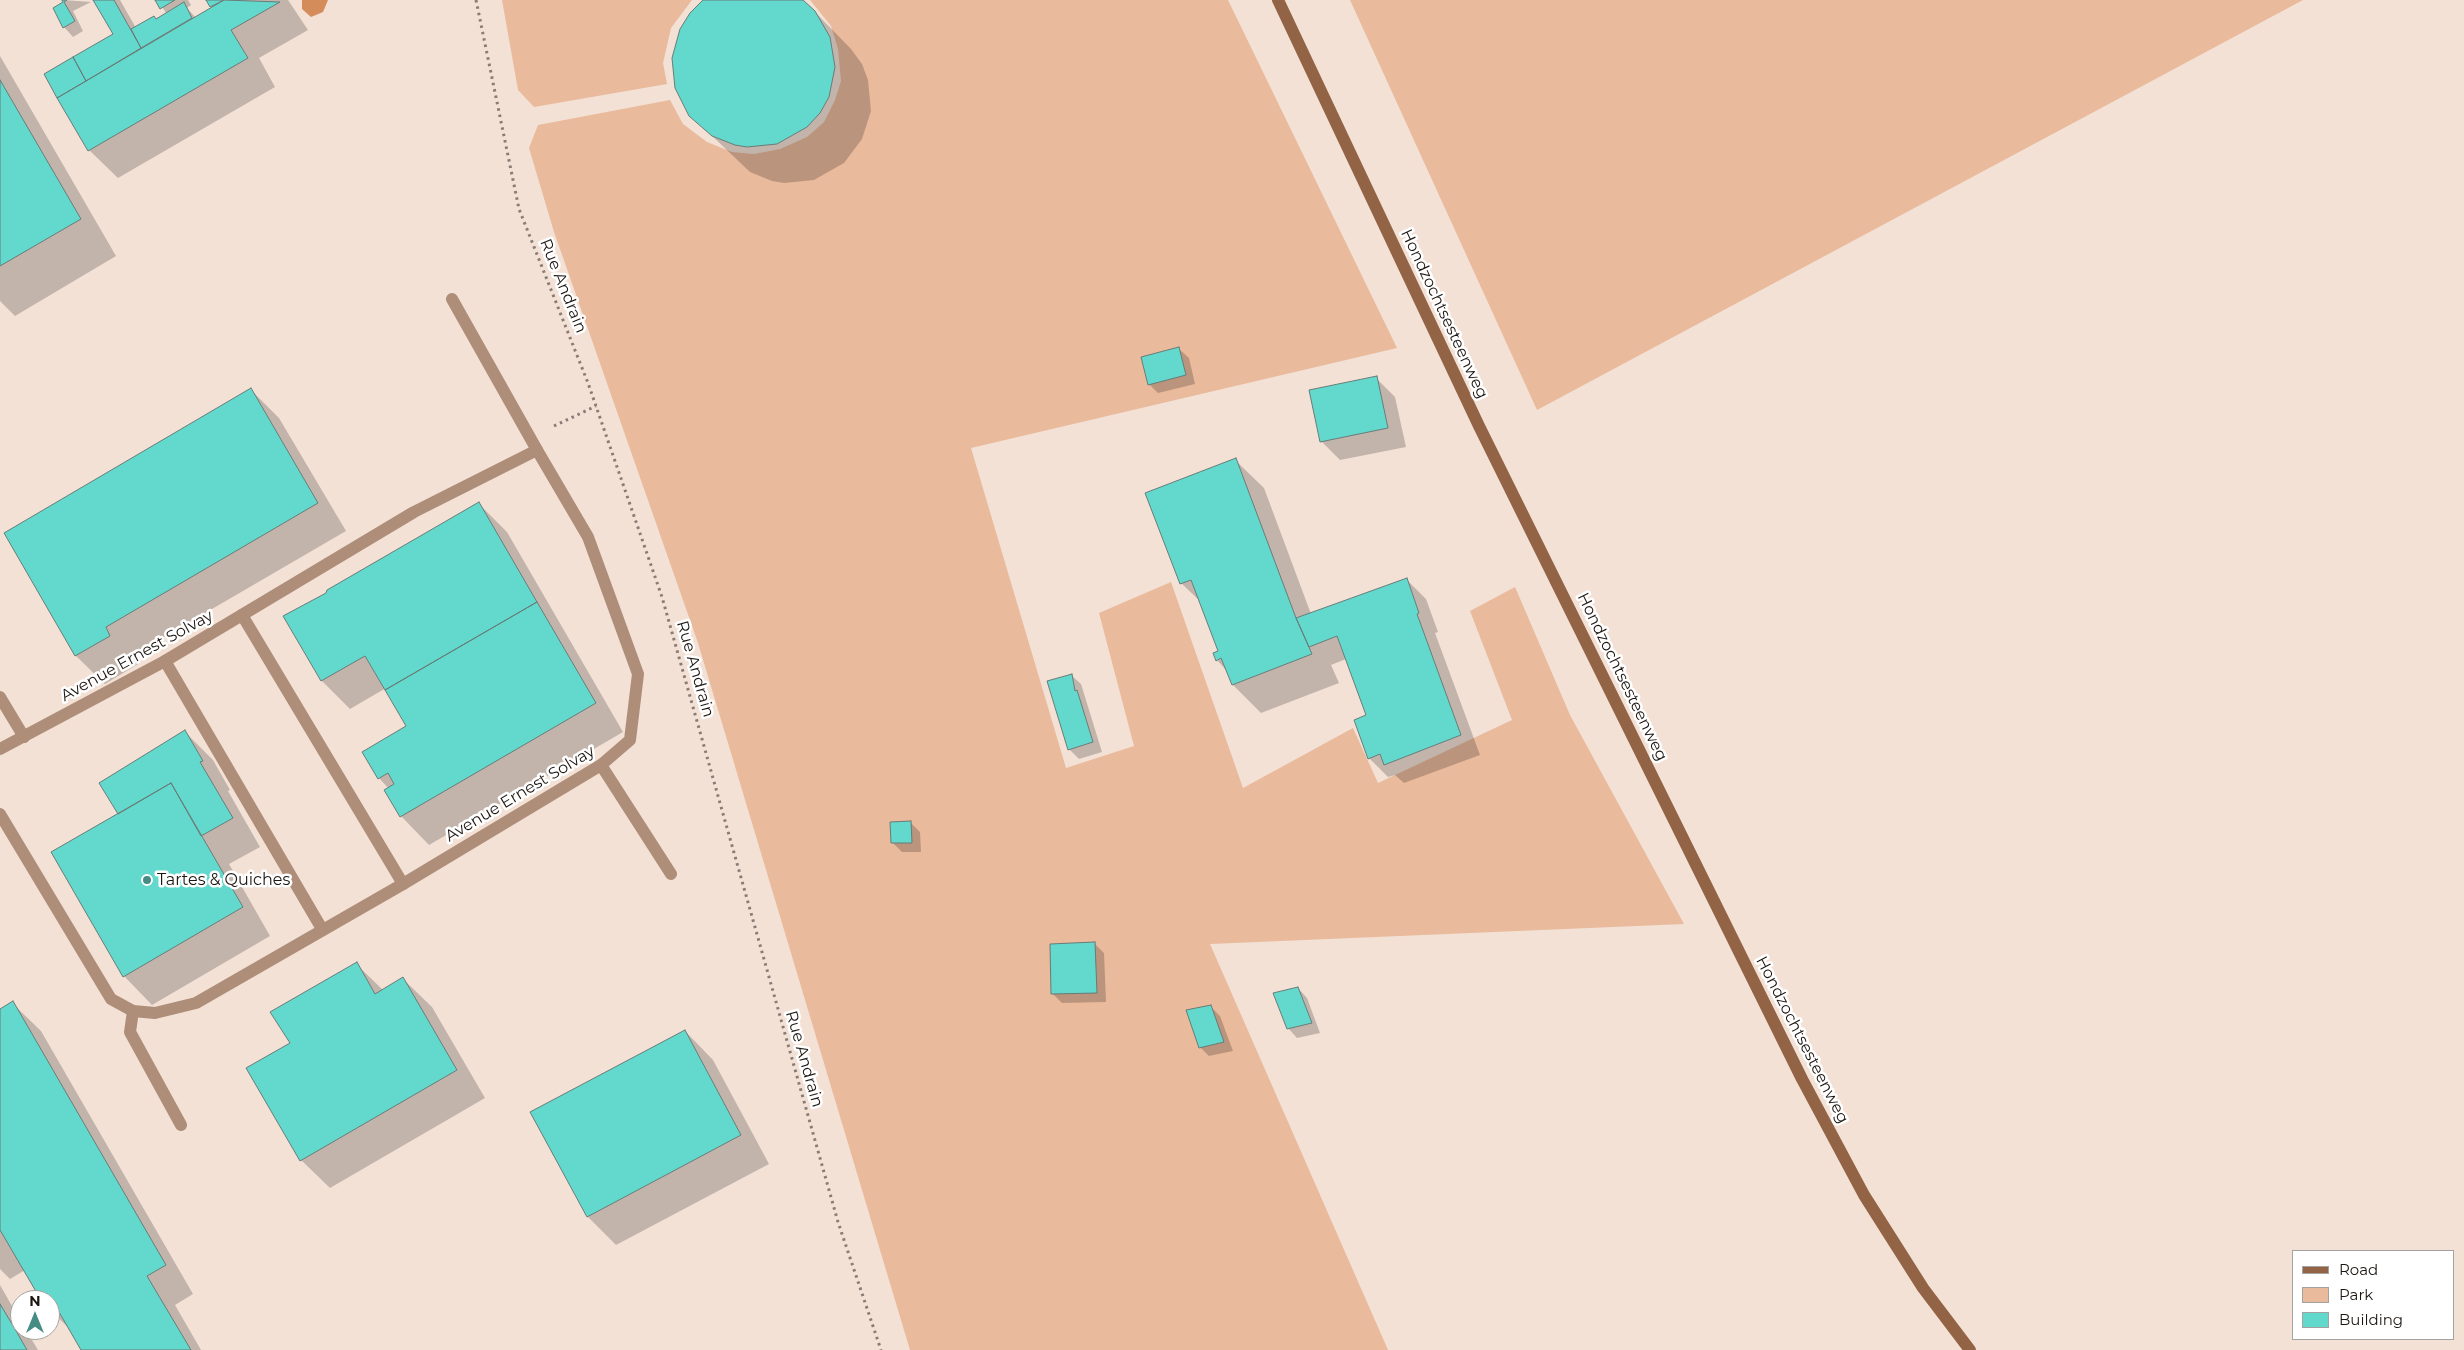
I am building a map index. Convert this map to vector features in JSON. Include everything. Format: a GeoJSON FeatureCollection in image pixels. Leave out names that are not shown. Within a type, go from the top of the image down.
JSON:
{"type":"FeatureCollection","features":[{"type":"Feature","properties":{"kind":"main road","name":"Hondzochtsesteenweg"},"geometry":{"type":"LineString","coordinates":[[1278,0],[1479,426],[1802,1078],[1864,1195],[1923,1288],[1970,1350]]}},
{"type":"Feature","properties":{"kind":"street"},"geometry":{"type":"LineString","coordinates":[[452,299],[537,450]]}},
{"type":"Feature","properties":{"kind":"street","name":"Avenue Ernest Solvay"},"geometry":{"type":"LineString","coordinates":[[0,749],[165,661],[414,512],[537,450],[588,538],[638,674],[630,740],[601,765],[403,884],[196,1003],[154,1013],[133,1011],[111,999],[0,814]]}},
{"type":"Feature","properties":{"kind":"street"},"geometry":{"type":"LineString","coordinates":[[242,615],[403,884]]}},
{"type":"Feature","properties":{"kind":"street"},"geometry":{"type":"LineString","coordinates":[[165,661],[322,929]]}},
{"type":"Feature","properties":{"kind":"street"},"geometry":{"type":"LineString","coordinates":[[0,697],[24,737]]}},
{"type":"Feature","properties":{"kind":"street"},"geometry":{"type":"LineString","coordinates":[[601,765],[672,874]]}},
{"type":"Feature","properties":{"kind":"street"},"geometry":{"type":"LineString","coordinates":[[133,1011],[130,1032],[182,1126]]}},
{"type":"Feature","properties":{"kind":"path","name":"Rue Andrain"},"geometry":{"type":"LineString","coordinates":[[476,0],[519,209],[596,406],[662,597],[838,1222],[881,1350]]}},
{"type":"Feature","properties":{"kind":"path"},"geometry":{"type":"LineString","coordinates":[[530,437],[596,406]]}},
{"type":"Feature","properties":{"kind":"green space"},"geometry":{"type":"Polygon","coordinates":[[[502,0],[692,0],[671,28],[663,63],[667,84],[534,107],[518,90],[502,0]]]}},
{"type":"Feature","properties":{"kind":"green space"},"geometry":{"type":"Polygon","coordinates":[[[810,0],[1228,0],[1397,348],[971,448],[1066,768],[1134,746],[1099,613],[1171,582],[1243,788],[1353,728],[1378,783],[1512,720],[1470,611],[1515,587],[1570,715],[1684,924],[1210,944],[1388,1350],[910,1350],[698,643],[554,232],[529,148],[538,125],[670,100],[683,124],[707,142],[732,152],[754,154],[780,149],[807,137],[824,122],[835,100],[841,81],[838,49],[831,26],[810,0]]]}},
{"type":"Feature","properties":{"kind":"green space"},"geometry":{"type":"Polygon","coordinates":[[[1350,0],[2303,0],[1537,410],[1350,0]]]}},
{"type":"Feature","properties":{"kind":"shaded area"},"geometry":{"type":"Polygon","coordinates":[[[302,0],[328,0],[323,12],[311,17],[302,9],[302,0]]]}},
{"type":"Feature","properties":{"kind":"building"},"geometry":{"type":"Polygon","coordinates":[[[62,0],[67,0],[64,2],[75,21],[63,28],[53,8],[63,2],[62,0]]]}},
{"type":"Feature","properties":{"kind":"building"},"geometry":{"type":"Polygon","coordinates":[[[93,0],[114,0],[141,48],[86,81],[73,57],[113,34],[93,0]]]}},
{"type":"Feature","properties":{"kind":"building"},"geometry":{"type":"Polygon","coordinates":[[[155,0],[175,0],[160,9],[155,0]]]}},
{"type":"Feature","properties":{"kind":"building"},"geometry":{"type":"Polygon","coordinates":[[[206,0],[224,0],[210,7],[206,0]]]}},
{"type":"Feature","properties":{"kind":"building"},"geometry":{"type":"Polygon","coordinates":[[[224,0],[280,2],[231,30],[248,58],[88,151],[57,98],[224,0]]]}},
{"type":"Feature","properties":{"kind":"building"},"geometry":{"type":"Polygon","coordinates":[[[703,0],[803,0],[815,11],[830,37],[835,67],[829,97],[820,113],[807,127],[777,144],[747,147],[735,145],[712,136],[689,116],[675,88],[672,58],[680,29],[690,13],[703,0]]]}},
{"type":"Feature","properties":{"kind":"building"},"geometry":{"type":"Polygon","coordinates":[[[184,2],[192,18],[141,48],[131,29],[154,16],[156,19],[184,2]]]}},
{"type":"Feature","properties":{"kind":"building"},"geometry":{"type":"Polygon","coordinates":[[[73,57],[86,81],[57,98],[44,74],[73,57]]]}},
{"type":"Feature","properties":{"kind":"building"},"geometry":{"type":"Polygon","coordinates":[[[0,80],[81,219],[0,266],[0,80]]]}},
{"type":"Feature","properties":{"kind":"building"},"geometry":{"type":"Polygon","coordinates":[[[1179,347],[1186,375],[1148,385],[1141,357],[1179,347]]]}},
{"type":"Feature","properties":{"kind":"building"},"geometry":{"type":"Polygon","coordinates":[[[1377,376],[1388,428],[1320,442],[1309,390],[1377,376]]]}},
{"type":"Feature","properties":{"kind":"building"},"geometry":{"type":"Polygon","coordinates":[[[251,388],[318,503],[106,627],[110,636],[75,656],[4,533],[251,388]]]}},
{"type":"Feature","properties":{"kind":"building"},"geometry":{"type":"Polygon","coordinates":[[[1236,458],[1296,618],[1312,654],[1232,685],[1221,658],[1216,661],[1213,653],[1218,651],[1191,580],[1180,584],[1145,493],[1236,458]]]}},
{"type":"Feature","properties":{"kind":"building"},"geometry":{"type":"Polygon","coordinates":[[[479,502],[537,602],[385,690],[365,656],[321,681],[283,616],[326,593],[327,590],[479,502]]]}},
{"type":"Feature","properties":{"kind":"building"},"geometry":{"type":"Polygon","coordinates":[[[1407,578],[1419,613],[1417,614],[1461,735],[1384,765],[1380,754],[1368,759],[1354,720],[1366,715],[1337,636],[1309,647],[1296,618],[1407,578]]]}},
{"type":"Feature","properties":{"kind":"building"},"geometry":{"type":"Polygon","coordinates":[[[537,602],[596,703],[400,817],[384,790],[394,784],[388,773],[378,779],[362,752],[406,726],[385,690],[537,602]]]}},
{"type":"Feature","properties":{"kind":"building"},"geometry":{"type":"Polygon","coordinates":[[[1072,674],[1075,691],[1077,690],[1093,742],[1068,750],[1047,681],[1072,674]]]}},
{"type":"Feature","properties":{"kind":"building"},"geometry":{"type":"Polygon","coordinates":[[[185,730],[203,761],[200,762],[233,818],[201,836],[171,783],[118,814],[99,783],[185,730]]]}},
{"type":"Feature","properties":{"kind":"building","name":"Tartes & Quiches"},"geometry":{"type":"Polygon","coordinates":[[[171,783],[243,907],[123,977],[51,852],[171,783]]]}},
{"type":"Feature","properties":{"kind":"building"},"geometry":{"type":"Polygon","coordinates":[[[911,821],[912,843],[891,843],[890,822],[911,821]]]}},
{"type":"Feature","properties":{"kind":"building"},"geometry":{"type":"Polygon","coordinates":[[[1095,942],[1097,993],[1051,994],[1050,944],[1095,942]]]}},
{"type":"Feature","properties":{"kind":"building"},"geometry":{"type":"Polygon","coordinates":[[[357,962],[375,994],[403,977],[457,1070],[300,1161],[246,1068],[290,1043],[270,1012],[357,962]]]}},
{"type":"Feature","properties":{"kind":"building"},"geometry":{"type":"Polygon","coordinates":[[[1298,987],[1312,1023],[1287,1029],[1273,993],[1298,987]]]}},
{"type":"Feature","properties":{"kind":"building"},"geometry":{"type":"Polygon","coordinates":[[[13,1001],[166,1265],[147,1276],[191,1350],[81,1350],[60,1314],[60,1290],[35,1290],[0,1230],[0,1009],[13,1001]]]}},
{"type":"Feature","properties":{"kind":"building"},"geometry":{"type":"Polygon","coordinates":[[[1211,1005],[1224,1042],[1199,1048],[1186,1010],[1211,1005]]]}},
{"type":"Feature","properties":{"kind":"building"},"geometry":{"type":"Polygon","coordinates":[[[685,1030],[741,1135],[587,1217],[530,1112],[685,1030]]]}},
{"type":"Feature","properties":{"kind":"building"},"geometry":{"type":"Polygon","coordinates":[[[0,1304],[10,1321],[10,1340],[21,1340],[27,1350],[0,1350],[0,1304]]]}},
{"type":"Feature","properties":{"kind":"place","name":"Tartes & Quiches"},"geometry":{"type":"Point","coordinates":[147,880]}}]}
